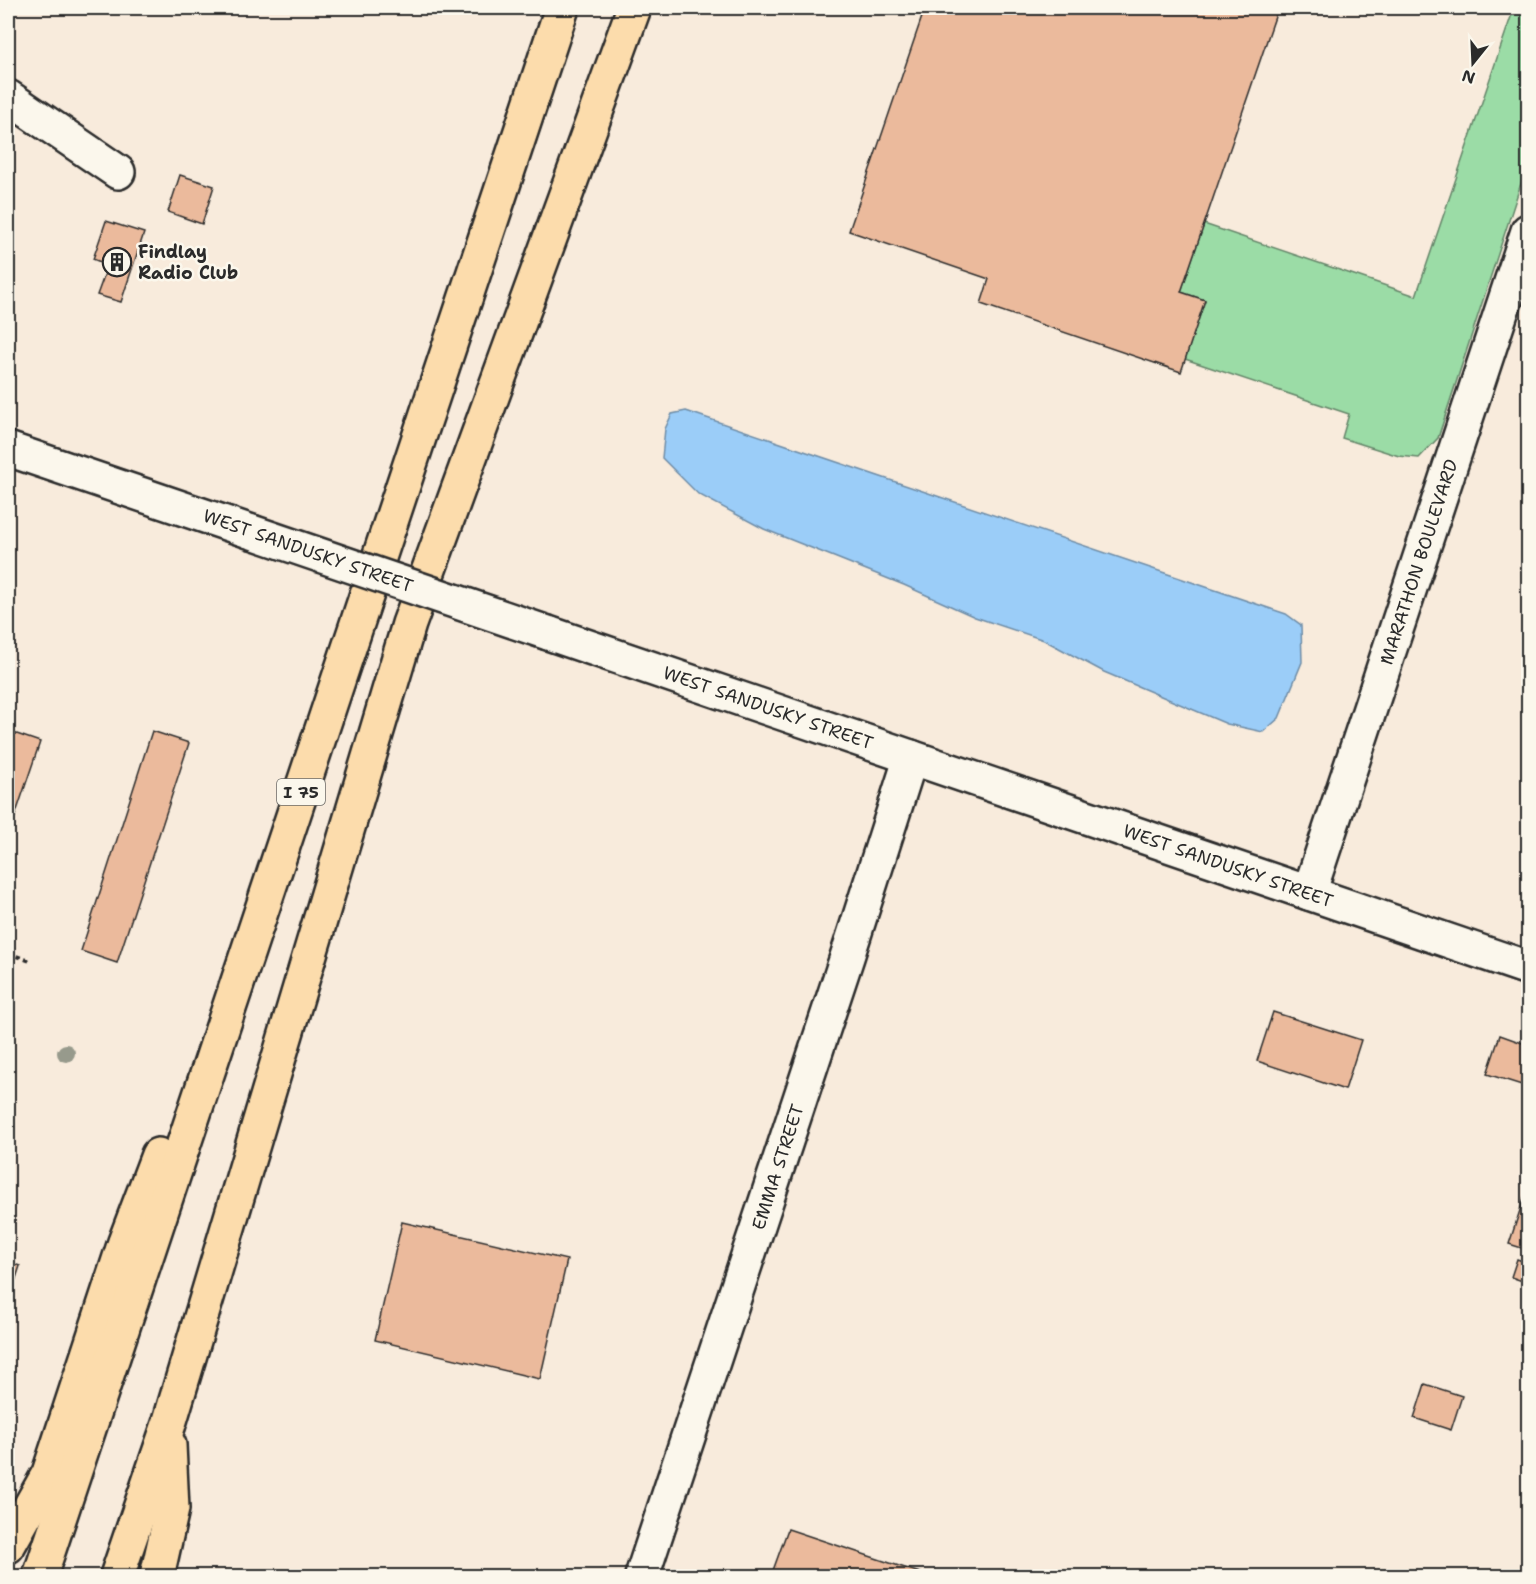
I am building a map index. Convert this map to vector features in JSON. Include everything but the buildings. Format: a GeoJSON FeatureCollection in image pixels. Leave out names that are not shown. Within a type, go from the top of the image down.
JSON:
{"type":"FeatureCollection","features":[{"type":"Feature","properties":{"kind":"highway","name":"I 75"},"geometry":{"type":"LineString","coordinates":[[40,1576],[562,8]]}},
{"type":"Feature","properties":{"kind":"highway"},"geometry":{"type":"LineString","coordinates":[[117,1576],[169,1424],[409,624],[634,8]]}},
{"type":"Feature","properties":{"kind":"highway"},"geometry":{"type":"LineString","coordinates":[[8,1545],[49,1473],[121,1253],[157,1156],[186,1089],[219,1037]]}},
{"type":"Feature","properties":{"kind":"highway"},"geometry":{"type":"LineString","coordinates":[[157,1576],[172,1509],[169,1424]]}},
{"type":"Feature","properties":{"kind":"street"},"geometry":{"type":"LineString","coordinates":[[8,97],[118,172]]}},
{"type":"Feature","properties":{"kind":"street","name":"MARATHON BOULEVARD"},"geometry":{"type":"LineString","coordinates":[[1309,893],[1528,231]]}},
{"type":"Feature","properties":{"kind":"street","name":"WEST SANDUSKY STREET"},"geometry":{"type":"LineString","coordinates":[[8,449],[1528,968]]}},
{"type":"Feature","properties":{"kind":"street","name":"EMMA STREET"},"geometry":{"type":"LineString","coordinates":[[642,1576],[844,969],[911,758]]}},
{"type":"Feature","properties":{"kind":"path"},"geometry":{"type":"LineString","coordinates":[[8,953],[30,961]]}},
{"type":"Feature","properties":{"kind":"green space"},"geometry":{"type":"Polygon","coordinates":[[[1514,8],[1528,8],[1528,162],[1438,438],[1419,458],[1399,456],[1342,438],[1349,414],[1185,359],[1205,300],[1181,292],[1204,224],[1416,296],[1514,8]]]}},
{"type":"Feature","properties":{"kind":"water"},"geometry":{"type":"Polygon","coordinates":[[[686,411],[1286,614],[1301,625],[1302,662],[1279,718],[1263,732],[1227,724],[1104,672],[1044,640],[975,617],[904,585],[764,529],[698,494],[662,458],[665,429],[672,414],[686,411]]]}},
{"type":"Feature","properties":{"kind":"place","name":"Findlay Radio Club"},"geometry":{"type":"Point","coordinates":[117,262]}}]}
